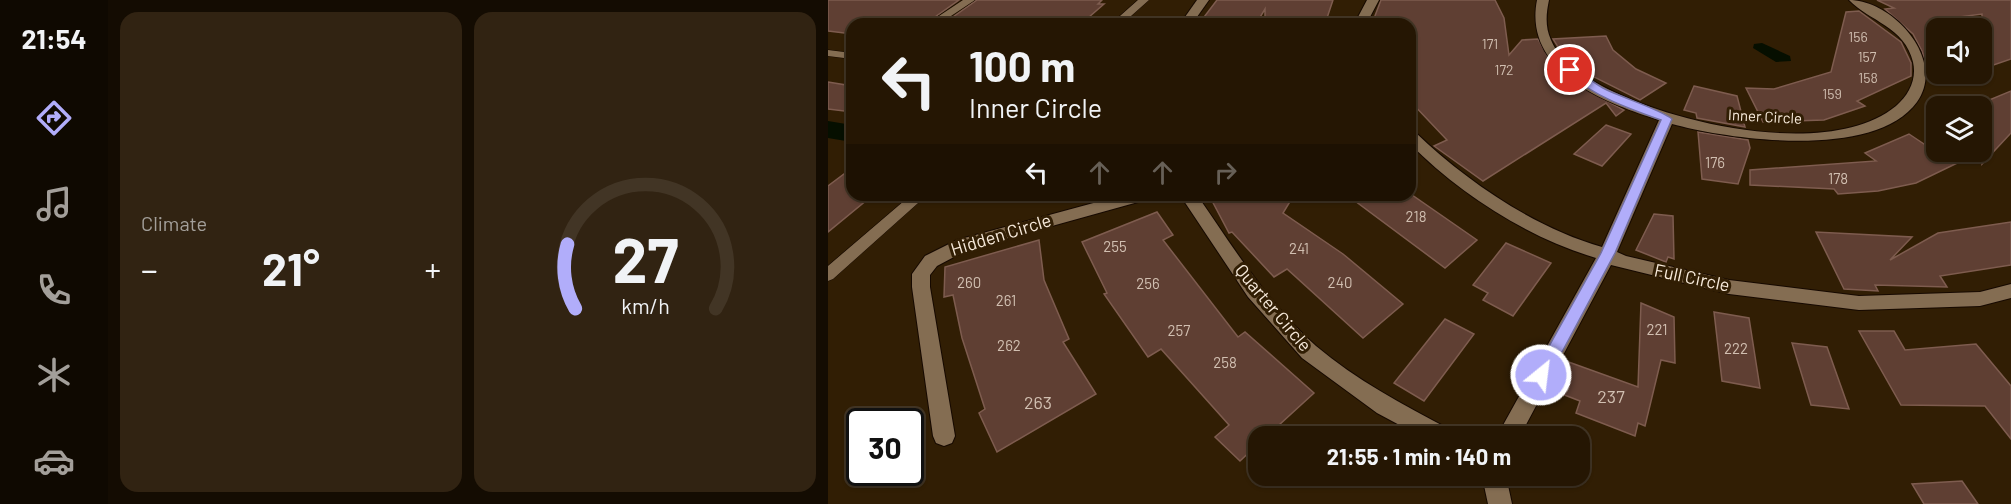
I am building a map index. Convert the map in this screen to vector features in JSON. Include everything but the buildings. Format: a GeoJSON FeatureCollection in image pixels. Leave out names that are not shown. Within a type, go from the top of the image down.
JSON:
{"type":"FeatureCollection","features":[{"type":"Feature","properties":{"kind":"street"},"geometry":{"type":"LineString","coordinates":[[1190,18],[1203,0]]}},
{"type":"Feature","properties":{"kind":"street"},"geometry":{"type":"LineString","coordinates":[[1364,18],[1373,0]]}},
{"type":"Feature","properties":{"kind":"street","name":"Inner Circle"},"geometry":{"type":"LineString","coordinates":[[1543,0],[1538,18],[1542,38],[1557,60],[1583,81],[1611,97],[1667,119],[1721,131],[1777,137],[1829,135],[1872,125],[1903,110],[1920,90],[1923,68],[1913,45],[1893,24],[1855,0]]}},
{"type":"Feature","properties":{"kind":"street"},"geometry":{"type":"LineString","coordinates":[[1513,426],[1608,253],[1667,119]]}},
{"type":"Feature","properties":{"kind":"street","name":"Full Circle"},"geometry":{"type":"LineString","coordinates":[[1416,142],[1427,155],[1503,206],[1580,246],[1608,253],[1621,262],[1729,286],[1859,303],[1980,298],[2011,291]]}},
{"type":"Feature","properties":{"kind":"street","name":"Hidden Circle"},"geometry":{"type":"LineString","coordinates":[[944,436],[921,287],[921,274],[931,261],[963,244],[1121,201]]}},
{"type":"Feature","properties":{"kind":"street","name":"Quarter Circle"},"geometry":{"type":"LineString","coordinates":[[1192,201],[1255,292],[1309,352],[1385,405],[1423,426]]}},
{"type":"Feature","properties":{"kind":"street"},"geometry":{"type":"LineString","coordinates":[[1496,486],[1500,504]]}},
{"type":"Feature","properties":{"kind":"lane"},"geometry":{"type":"LineString","coordinates":[[942,18],[970,0]]}},
{"type":"Feature","properties":{"kind":"lane"},"geometry":{"type":"LineString","coordinates":[[1123,18],[1144,0]]}},
{"type":"Feature","properties":{"kind":"lane"},"geometry":{"type":"LineString","coordinates":[[828,54],[846,56]]}},
{"type":"Feature","properties":{"kind":"lane"},"geometry":{"type":"LineString","coordinates":[[828,275],[913,201]]}},
{"type":"Feature","properties":{"kind":"shaded area"},"geometry":{"type":"Polygon","coordinates":[[[1762,43],[1790,56],[1791,61],[1776,62],[1753,48],[1754,44],[1762,43]]]}},
{"type":"Feature","properties":{"kind":"shaded area"},"geometry":{"type":"Polygon","coordinates":[[[828,121],[846,124],[846,141],[828,138],[828,121]]]}},
{"type":"Feature","properties":{"kind":"route"},"geometry":{"type":"LineString","coordinates":[[1541,375],[1608,253],[1667,119],[1620,102],[1583,81],[1570,70]]}}]}
